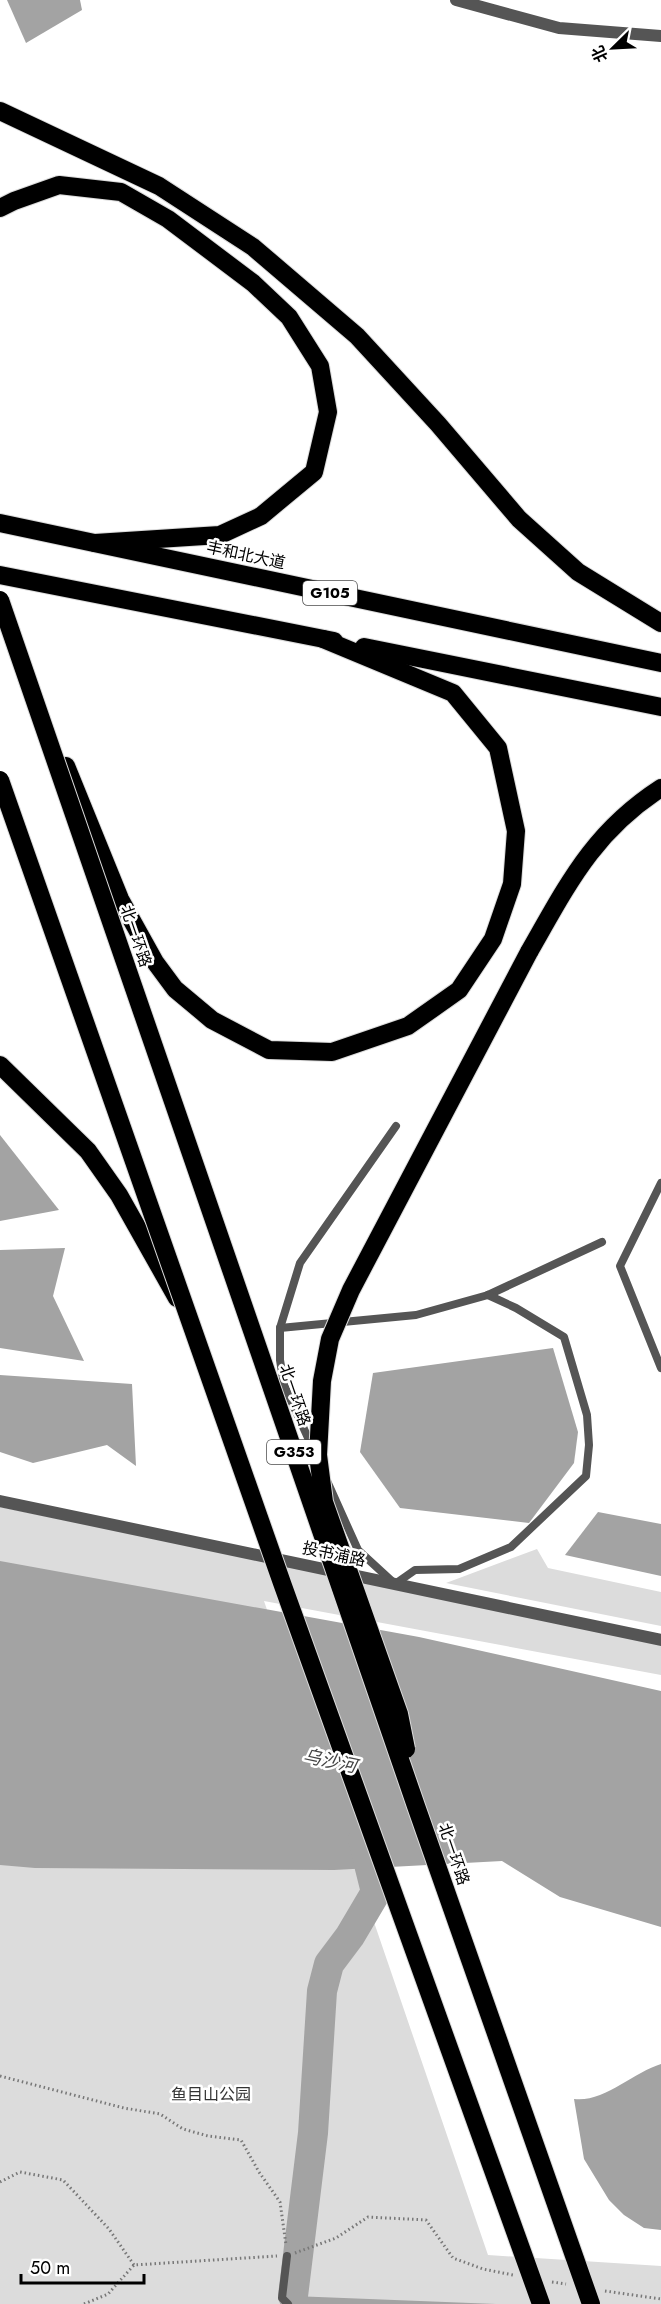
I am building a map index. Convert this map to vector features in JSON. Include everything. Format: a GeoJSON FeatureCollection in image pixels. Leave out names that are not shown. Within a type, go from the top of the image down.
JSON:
{"type":"FeatureCollection","features":[{"type":"Feature","properties":{"kind":"highway"},"geometry":{"type":"LineString","coordinates":[[0,111],[159,186],[253,247],[357,336],[438,424],[519,519],[578,573],[661,624]]}},
{"type":"Feature","properties":{"kind":"highway"},"geometry":{"type":"LineString","coordinates":[[0,208],[59,185],[121,192],[168,219],[254,283],[289,317],[320,366],[328,412],[314,472],[261,516],[220,535],[95,543]]}},
{"type":"Feature","properties":{"kind":"highway","name":"丰和北大道"},"geometry":{"type":"LineString","coordinates":[[0,523],[661,663]]}},
{"type":"Feature","properties":{"kind":"highway"},"geometry":{"type":"LineString","coordinates":[[0,575],[661,707]]}},
{"type":"Feature","properties":{"kind":"highway","name":"北一环路"},"geometry":{"type":"LineString","coordinates":[[0,600],[416,1806],[595,2297]]}},
{"type":"Feature","properties":{"kind":"highway"},"geometry":{"type":"LineString","coordinates":[[14,640],[120,899],[155,962],[175,989],[212,1020],[270,1050],[332,1052],[408,1026],[459,990],[493,939],[512,884],[516,831],[498,748],[453,693],[323,639]]}},
{"type":"Feature","properties":{"kind":"highway"},"geometry":{"type":"LineString","coordinates":[[0,780],[191,1324],[541,2304]]}},
{"type":"Feature","properties":{"kind":"highway"},"geometry":{"type":"LineString","coordinates":[[416,1806],[399,1714],[324,1502],[318,1455],[322,1381],[330,1339],[351,1290],[529,952],[576,871],[605,832],[634,805],[661,788]]}},
{"type":"Feature","properties":{"kind":"highway"},"geometry":{"type":"LineString","coordinates":[[0,1065],[88,1151],[119,1195],[191,1324]]}},
{"type":"Feature","properties":{"kind":"street"},"geometry":{"type":"LineString","coordinates":[[456,0],[559,28],[661,36]]}},
{"type":"Feature","properties":{"kind":"street","name":"投书浦路"},"geometry":{"type":"LineString","coordinates":[[0,1501],[661,1640]]}},
{"type":"Feature","properties":{"kind":"lane"},"geometry":{"type":"LineString","coordinates":[[396,1126],[300,1263],[280,1328],[280,1360],[284,1384],[358,1550],[394,1584],[415,1570],[459,1569],[512,1547],[586,1476],[589,1446],[587,1415],[564,1337],[516,1308],[488,1295]]}},
{"type":"Feature","properties":{"kind":"lane"},"geometry":{"type":"LineString","coordinates":[[661,1183],[620,1266],[661,1368]]}},
{"type":"Feature","properties":{"kind":"lane"},"geometry":{"type":"LineString","coordinates":[[280,1328],[417,1315],[488,1295],[602,1242]]}},
{"type":"Feature","properties":{"kind":"lane"},"geometry":{"type":"LineString","coordinates":[[287,2256],[282,2298],[288,2304]]}},
{"type":"Feature","properties":{"kind":"path"},"geometry":{"type":"LineString","coordinates":[[0,2076],[124,2108],[160,2114],[183,2129],[208,2136],[241,2140],[259,2172],[280,2202],[287,2256]]}},
{"type":"Feature","properties":{"kind":"path"},"geometry":{"type":"LineString","coordinates":[[0,2182],[20,2172],[63,2180],[109,2229],[134,2265]]}},
{"type":"Feature","properties":{"kind":"path"},"geometry":{"type":"LineString","coordinates":[[84,2304],[108,2294],[134,2265],[287,2256],[336,2238],[368,2217],[426,2220],[453,2259],[483,2269],[518,2276]]}},
{"type":"Feature","properties":{"kind":"path"},"geometry":{"type":"LineString","coordinates":[[552,2282],[575,2286]]}},
{"type":"Feature","properties":{"kind":"path"},"geometry":{"type":"LineString","coordinates":[[595,2297],[661,2299]]}},
{"type":"Feature","properties":{"kind":"green space","name":"鱼目山公园"},"geometry":{"type":"Polygon","coordinates":[[[0,1507],[661,1641],[661,1675],[264,1601],[488,2255],[661,2266],[661,2304],[0,2304],[0,1507]]]}},
{"type":"Feature","properties":{"kind":"green space"},"geometry":{"type":"Polygon","coordinates":[[[537,1549],[548,1568],[661,1592],[661,1626],[446,1583],[537,1549]]]}},
{"type":"Feature","properties":{"kind":"water"},"geometry":{"type":"Polygon","coordinates":[[[7,0],[80,0],[82,10],[26,43],[7,0]]]}},
{"type":"Feature","properties":{"kind":"water"},"geometry":{"type":"Polygon","coordinates":[[[0,1135],[59,1210],[0,1221],[0,1135]]]}},
{"type":"Feature","properties":{"kind":"water"},"geometry":{"type":"Polygon","coordinates":[[[65,1248],[53,1296],[84,1361],[0,1348],[0,1250],[65,1248]]]}},
{"type":"Feature","properties":{"kind":"water"},"geometry":{"type":"Polygon","coordinates":[[[553,1348],[578,1432],[574,1463],[529,1523],[400,1508],[360,1452],[373,1373],[553,1348]]]}},
{"type":"Feature","properties":{"kind":"water"},"geometry":{"type":"Polygon","coordinates":[[[0,1375],[132,1384],[136,1466],[107,1445],[33,1463],[0,1452],[0,1375]]]}},
{"type":"Feature","properties":{"kind":"water"},"geometry":{"type":"Polygon","coordinates":[[[598,1512],[661,1524],[661,1576],[565,1555],[598,1512]]]}},
{"type":"Feature","properties":{"kind":"water","name":"乌沙河"},"geometry":{"type":"Polygon","coordinates":[[[0,1561],[419,1637],[661,1691],[661,1927],[560,1897],[502,1861],[334,1870],[35,1868],[0,1865],[0,1561]]]}},
{"type":"Feature","properties":{"kind":"water"},"geometry":{"type":"Polygon","coordinates":[[[661,2064],[661,2230],[644,2228],[624,2215],[609,2200],[584,2159],[574,2099],[585,2099],[607,2092],[661,2064]]]}},
{"type":"Feature","properties":{"kind":"water"},"geometry":{"type":"Polygon","coordinates":[[[293,2296],[496,2304],[296,2304],[293,2296]]]}},
{"type":"Feature","properties":{"kind":"waterway"},"geometry":{"type":"LineString","coordinates":[[293,2296],[313,2133],[322,1991],[329,1964],[350,1936],[376,1892],[363,1840]]}}]}
